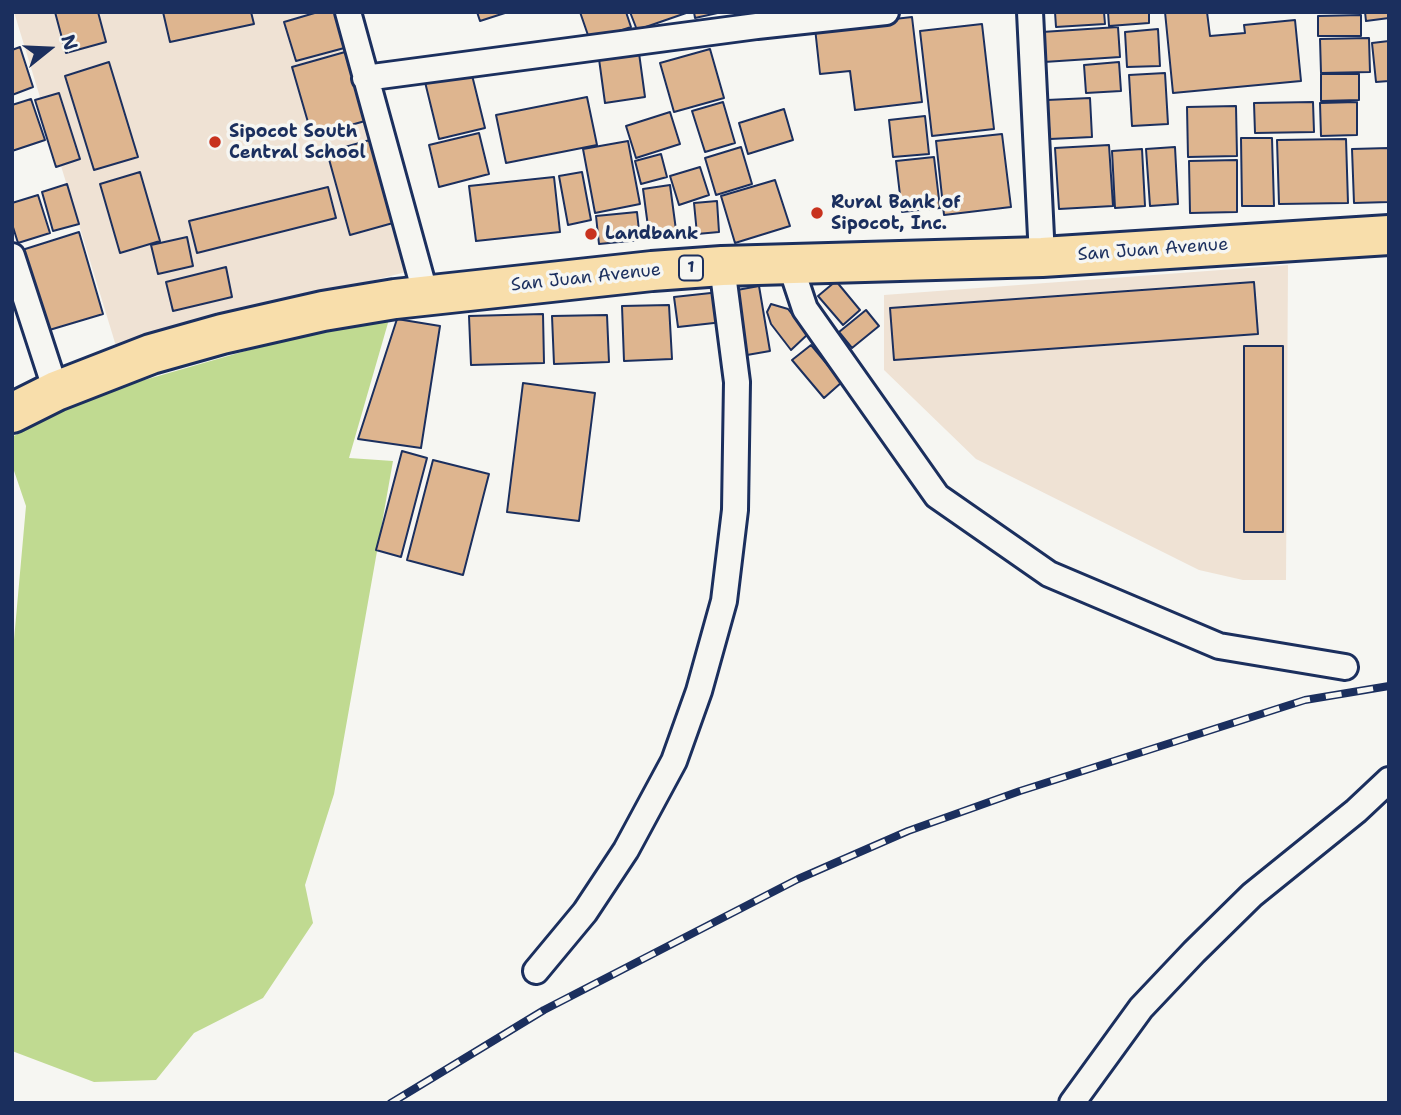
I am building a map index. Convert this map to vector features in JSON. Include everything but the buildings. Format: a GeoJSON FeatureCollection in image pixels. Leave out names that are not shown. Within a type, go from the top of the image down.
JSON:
{"type":"FeatureCollection","features":[{"type":"Feature","properties":{"kind":"highway","name":"San Juan Avenue"},"geometry":{"type":"LineString","coordinates":[[12,413],[56,391],[151,354],[222,334],[323,311],[426,296],[722,266],[1042,257],[1389,235]]}},
{"type":"Feature","properties":{"kind":"street"},"geometry":{"type":"LineString","coordinates":[[348,12],[426,296]]}},
{"type":"Feature","properties":{"kind":"street"},"geometry":{"type":"LineString","coordinates":[[365,78],[757,26],[886,12]]}},
{"type":"Feature","properties":{"kind":"street"},"geometry":{"type":"LineString","coordinates":[[1030,12],[1042,257]]}},
{"type":"Feature","properties":{"kind":"street"},"geometry":{"type":"LineString","coordinates":[[12,256],[56,391]]}},
{"type":"Feature","properties":{"kind":"street"},"geometry":{"type":"LineString","coordinates":[[789,264],[805,309],[937,496],[1049,574],[1219,646],[1345,667]]}},
{"type":"Feature","properties":{"kind":"street"},"geometry":{"type":"LineString","coordinates":[[536,971],[585,912],[626,850],[674,761],[699,691],[724,601],[735,510],[737,382],[722,266]]}},
{"type":"Feature","properties":{"kind":"street"},"geometry":{"type":"LineString","coordinates":[[1072,1103],[1141,1009],[1194,951],[1252,895],[1356,811],[1389,780]]}},
{"type":"Feature","properties":{"kind":"shaded area","name":"Sipocot South Central School"},"geometry":{"type":"Polygon","coordinates":[[[14,12],[343,12],[410,271],[116,346],[14,12]]]}},
{"type":"Feature","properties":{"kind":"shaded area"},"geometry":{"type":"Polygon","coordinates":[[[1288,265],[1286,580],[1243,580],[1199,570],[976,459],[884,370],[884,295],[1288,265]]]}},
{"type":"Feature","properties":{"kind":"green space"},"geometry":{"type":"Polygon","coordinates":[[[392,309],[349,458],[393,461],[334,794],[305,885],[313,923],[263,998],[194,1033],[156,1080],[94,1082],[12,1051],[12,662],[26,506],[12,465],[12,437],[92,395],[392,309]]]}},
{"type":"Feature","properties":{"kind":"railway"},"geometry":{"type":"LineString","coordinates":[[391,1103],[544,1010],[798,879],[908,831],[1020,791],[1305,700],[1389,686]]}},
{"type":"Feature","properties":{"kind":"place","name":"Sipocot South Central School"},"geometry":{"type":"Point","coordinates":[215,142]}},
{"type":"Feature","properties":{"kind":"place","name":"Rural Bank of Sipocot, Inc."},"geometry":{"type":"Point","coordinates":[817,213]}},
{"type":"Feature","properties":{"kind":"place","name":"Landbank"},"geometry":{"type":"Point","coordinates":[591,234]}}]}
